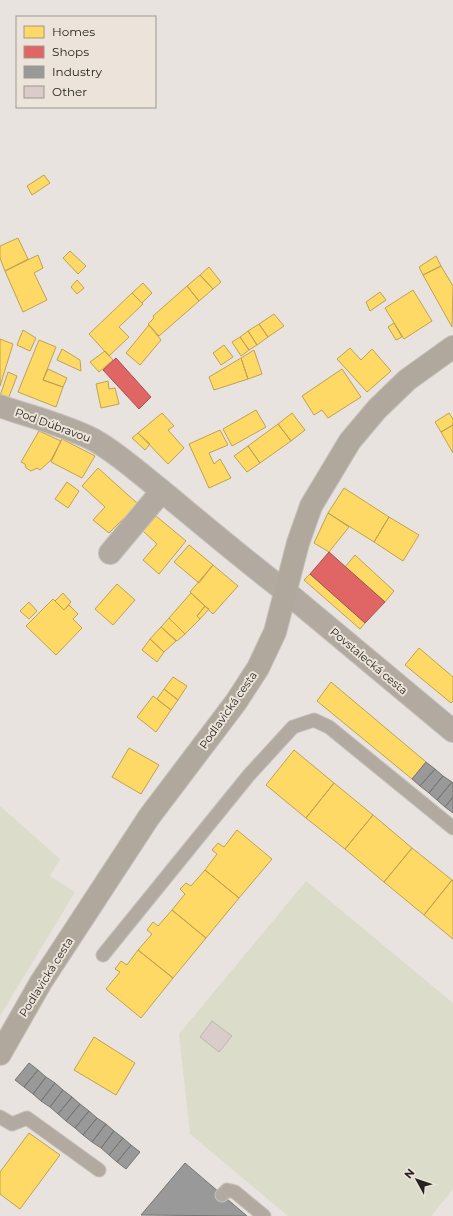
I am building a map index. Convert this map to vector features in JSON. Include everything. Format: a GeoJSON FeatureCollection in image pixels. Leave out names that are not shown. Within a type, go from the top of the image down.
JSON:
{"type":"FeatureCollection","features":[{"type":"Feature","properties":{"kind":"main road","name":"Podlavická cesta"},"geometry":{"type":"LineString","coordinates":[[0,1054],[41,982],[145,823],[236,702],[258,668],[275,632],[298,543],[311,506],[350,441],[377,409],[407,380],[453,348]]}},
{"type":"Feature","properties":{"kind":"street","name":"Pod Dúbravou"},"geometry":{"type":"LineString","coordinates":[[0,406],[74,431],[111,451],[285,591]]}},
{"type":"Feature","properties":{"kind":"street"},"geometry":{"type":"LineString","coordinates":[[110,553],[162,491]]}},
{"type":"Feature","properties":{"kind":"street","name":"Povstalecká cesta"},"geometry":{"type":"LineString","coordinates":[[285,591],[453,731]]}},
{"type":"Feature","properties":{"kind":"lane"},"geometry":{"type":"LineString","coordinates":[[103,955],[249,775],[293,727],[304,723],[314,720],[329,727],[453,828]]}},
{"type":"Feature","properties":{"kind":"lane"},"geometry":{"type":"LineString","coordinates":[[0,1117],[12,1124],[27,1118],[99,1170]]}},
{"type":"Feature","properties":{"kind":"lane"},"geometry":{"type":"LineString","coordinates":[[222,1195],[227,1190],[235,1192],[264,1216]]}},
{"type":"Feature","properties":{"kind":"green space"},"geometry":{"type":"Polygon","coordinates":[[[0,806],[60,859],[50,876],[75,892],[0,1016],[0,806]]]}},
{"type":"Feature","properties":{"kind":"green space"},"geometry":{"type":"Polygon","coordinates":[[[306,881],[453,1003],[453,1189],[431,1216],[288,1216],[190,1134],[179,1034],[306,881]]]}},
{"type":"Feature","properties":{"kind":"building: Homes"},"geometry":{"type":"Polygon","coordinates":[[[44,175],[50,183],[32,195],[27,186],[44,175]]]}},
{"type":"Feature","properties":{"kind":"building: Homes"},"geometry":{"type":"Polygon","coordinates":[[[18,238],[28,259],[5,271],[0,258],[0,246],[18,238]]]}},
{"type":"Feature","properties":{"kind":"building: Homes"},"geometry":{"type":"Polygon","coordinates":[[[70,251],[86,266],[78,274],[63,258],[70,251]]]}},
{"type":"Feature","properties":{"kind":"building: Homes"},"geometry":{"type":"Polygon","coordinates":[[[38,255],[43,268],[34,273],[47,300],[23,312],[5,271],[38,255]]]}},
{"type":"Feature","properties":{"kind":"building: Homes"},"geometry":{"type":"Polygon","coordinates":[[[436,256],[441,266],[423,275],[419,267],[436,256]]]}},
{"type":"Feature","properties":{"kind":"building: Homes"},"geometry":{"type":"Polygon","coordinates":[[[441,266],[453,286],[452,327],[423,275],[441,266]]]}},
{"type":"Feature","properties":{"kind":"building: Homes"},"geometry":{"type":"Polygon","coordinates":[[[209,267],[221,282],[213,289],[200,275],[209,267]]]}},
{"type":"Feature","properties":{"kind":"building: Homes"},"geometry":{"type":"Polygon","coordinates":[[[200,275],[213,289],[199,301],[187,286],[200,275]]]}},
{"type":"Feature","properties":{"kind":"building: Homes"},"geometry":{"type":"Polygon","coordinates":[[[77,280],[84,288],[77,294],[71,287],[77,280]]]}},
{"type":"Feature","properties":{"kind":"building: Homes"},"geometry":{"type":"Polygon","coordinates":[[[143,283],[152,293],[142,303],[132,293],[143,283]]]}},
{"type":"Feature","properties":{"kind":"building: Homes"},"geometry":{"type":"Polygon","coordinates":[[[187,286],[199,301],[159,336],[148,324],[154,318],[153,316],[187,286]]]}},
{"type":"Feature","properties":{"kind":"building: Homes"},"geometry":{"type":"Polygon","coordinates":[[[413,290],[432,321],[404,339],[385,308],[413,290]]]}},
{"type":"Feature","properties":{"kind":"building: Homes"},"geometry":{"type":"Polygon","coordinates":[[[380,292],[386,300],[370,311],[366,302],[380,292]]]}},
{"type":"Feature","properties":{"kind":"building: Homes"},"geometry":{"type":"Polygon","coordinates":[[[132,293],[143,304],[119,327],[129,337],[109,356],[89,334],[132,293]]]}},
{"type":"Feature","properties":{"kind":"building: Homes"},"geometry":{"type":"Polygon","coordinates":[[[274,314],[284,326],[268,337],[259,324],[274,314]]]}},
{"type":"Feature","properties":{"kind":"building: Homes"},"geometry":{"type":"Polygon","coordinates":[[[394,323],[402,337],[396,340],[388,327],[394,323]]]}},
{"type":"Feature","properties":{"kind":"building: Homes"},"geometry":{"type":"Polygon","coordinates":[[[259,324],[268,337],[257,345],[248,331],[259,324]]]}},
{"type":"Feature","properties":{"kind":"building: Homes"},"geometry":{"type":"Polygon","coordinates":[[[149,325],[161,340],[140,365],[126,353],[149,325]]]}},
{"type":"Feature","properties":{"kind":"building: Homes"},"geometry":{"type":"Polygon","coordinates":[[[23,330],[36,338],[30,351],[17,345],[23,330]]]}},
{"type":"Feature","properties":{"kind":"building: Homes"},"geometry":{"type":"Polygon","coordinates":[[[248,331],[257,345],[249,350],[240,337],[248,331]]]}},
{"type":"Feature","properties":{"kind":"building: Homes"},"geometry":{"type":"Polygon","coordinates":[[[240,337],[249,350],[241,356],[232,342],[240,337]]]}},
{"type":"Feature","properties":{"kind":"building: Homes"},"geometry":{"type":"Polygon","coordinates":[[[0,339],[13,344],[0,386],[0,339]]]}},
{"type":"Feature","properties":{"kind":"building: Homes"},"geometry":{"type":"Polygon","coordinates":[[[39,340],[56,347],[43,380],[63,387],[56,407],[18,392],[39,340]]]}},
{"type":"Feature","properties":{"kind":"building: Homes"},"geometry":{"type":"Polygon","coordinates":[[[224,345],[233,357],[221,365],[213,353],[224,345]]]}},
{"type":"Feature","properties":{"kind":"building: Homes"},"geometry":{"type":"Polygon","coordinates":[[[350,348],[361,360],[372,349],[391,371],[367,392],[337,359],[350,348]]]}},
{"type":"Feature","properties":{"kind":"building: Homes"},"geometry":{"type":"Polygon","coordinates":[[[62,349],[80,360],[81,371],[57,360],[62,349]]]}},
{"type":"Feature","properties":{"kind":"building: Homes"},"geometry":{"type":"Polygon","coordinates":[[[254,350],[262,374],[248,379],[241,358],[254,350]]]}},
{"type":"Feature","properties":{"kind":"building: Homes"},"geometry":{"type":"Polygon","coordinates":[[[105,351],[113,360],[99,372],[90,362],[105,351]]]}},
{"type":"Feature","properties":{"kind":"building: Homes"},"geometry":{"type":"Polygon","coordinates":[[[241,358],[248,379],[214,390],[209,377],[241,358]]]}},
{"type":"Feature","properties":{"kind":"building: Homes"},"geometry":{"type":"Polygon","coordinates":[[[48,369],[67,378],[63,387],[43,380],[48,369]]]}},
{"type":"Feature","properties":{"kind":"building: Homes"},"geometry":{"type":"Polygon","coordinates":[[[342,369],[361,397],[328,418],[322,410],[314,415],[302,396],[342,369]]]}},
{"type":"Feature","properties":{"kind":"building: Homes"},"geometry":{"type":"Polygon","coordinates":[[[8,372],[17,376],[8,399],[0,396],[8,372]]]}},
{"type":"Feature","properties":{"kind":"building: Homes"},"geometry":{"type":"Polygon","coordinates":[[[108,381],[109,389],[115,388],[119,404],[101,408],[96,384],[108,381]]]}},
{"type":"Feature","properties":{"kind":"building: Homes"},"geometry":{"type":"Polygon","coordinates":[[[256,410],[266,427],[232,446],[223,429],[256,410]]]}},
{"type":"Feature","properties":{"kind":"building: Homes"},"geometry":{"type":"Polygon","coordinates":[[[162,413],[174,426],[168,430],[184,448],[168,464],[138,433],[162,413]]]}},
{"type":"Feature","properties":{"kind":"building: Homes"},"geometry":{"type":"Polygon","coordinates":[[[292,413],[305,430],[291,441],[278,424],[292,413]]]}},
{"type":"Feature","properties":{"kind":"building: Homes"},"geometry":{"type":"Polygon","coordinates":[[[449,413],[453,419],[453,425],[441,432],[435,422],[449,413]]]}},
{"type":"Feature","properties":{"kind":"building: Homes"},"geometry":{"type":"Polygon","coordinates":[[[278,424],[291,441],[260,463],[248,446],[278,424]]]}},
{"type":"Feature","properties":{"kind":"building: Homes"},"geometry":{"type":"Polygon","coordinates":[[[453,425],[453,453],[441,432],[453,425]]]}},
{"type":"Feature","properties":{"kind":"building: Homes"},"geometry":{"type":"Polygon","coordinates":[[[220,430],[228,445],[209,453],[214,464],[220,459],[231,478],[209,488],[189,444],[220,430]]]}},
{"type":"Feature","properties":{"kind":"building: Homes"},"geometry":{"type":"Polygon","coordinates":[[[39,431],[61,441],[51,460],[40,470],[37,468],[31,471],[21,462],[39,431]]]}},
{"type":"Feature","properties":{"kind":"building: Homes"},"geometry":{"type":"Polygon","coordinates":[[[138,433],[150,444],[145,450],[132,438],[138,433]]]}},
{"type":"Feature","properties":{"kind":"building: Homes"},"geometry":{"type":"Polygon","coordinates":[[[62,439],[95,456],[82,478],[51,462],[62,439]]]}},
{"type":"Feature","properties":{"kind":"building: Homes"},"geometry":{"type":"Polygon","coordinates":[[[248,446],[260,463],[247,472],[234,456],[248,446]]]}},
{"type":"Feature","properties":{"kind":"building: Homes"},"geometry":{"type":"Polygon","coordinates":[[[98,468],[138,504],[109,533],[93,520],[105,507],[82,486],[98,468]]]}},
{"type":"Feature","properties":{"kind":"building: Homes"},"geometry":{"type":"Polygon","coordinates":[[[67,482],[79,491],[68,508],[55,499],[67,482]]]}},
{"type":"Feature","properties":{"kind":"building: Homes"},"geometry":{"type":"Polygon","coordinates":[[[344,488],[389,517],[374,542],[328,513],[344,488]]]}},
{"type":"Feature","properties":{"kind":"building: Homes"},"geometry":{"type":"Polygon","coordinates":[[[328,513],[349,527],[329,552],[314,543],[328,513]]]}},
{"type":"Feature","properties":{"kind":"building: Homes"},"geometry":{"type":"Polygon","coordinates":[[[156,516],[186,541],[159,574],[143,560],[157,544],[143,531],[156,516]]]}},
{"type":"Feature","properties":{"kind":"building: Homes"},"geometry":{"type":"Polygon","coordinates":[[[389,517],[419,535],[403,561],[374,542],[389,517]]]}},
{"type":"Feature","properties":{"kind":"building: Homes"},"geometry":{"type":"Polygon","coordinates":[[[189,545],[213,565],[199,583],[174,562],[189,545]]]}},
{"type":"Feature","properties":{"kind":"building: Homes"},"geometry":{"type":"Polygon","coordinates":[[[355,555],[394,591],[385,602],[345,567],[355,555]]]}},
{"type":"Feature","properties":{"kind":"building: Homes"},"geometry":{"type":"Polygon","coordinates":[[[213,565],[238,586],[213,614],[190,592],[213,565]]]}},
{"type":"Feature","properties":{"kind":"building: Homes"},"geometry":{"type":"Polygon","coordinates":[[[310,574],[365,623],[360,629],[304,580],[310,574]]]}},
{"type":"Feature","properties":{"kind":"building: Homes"},"geometry":{"type":"Polygon","coordinates":[[[117,584],[135,600],[113,625],[95,609],[117,584]]]}},
{"type":"Feature","properties":{"kind":"building: Homes"},"geometry":{"type":"Polygon","coordinates":[[[63,593],[71,602],[64,610],[55,601],[63,593]]]}},
{"type":"Feature","properties":{"kind":"building: Homes"},"geometry":{"type":"Polygon","coordinates":[[[191,593],[205,606],[197,616],[200,619],[185,634],[169,618],[191,593]]]}},
{"type":"Feature","properties":{"kind":"building: Homes"},"geometry":{"type":"Polygon","coordinates":[[[53,599],[64,610],[69,605],[78,614],[73,619],[82,628],[56,655],[26,626],[53,599]]]}},
{"type":"Feature","properties":{"kind":"building: Homes"},"geometry":{"type":"Polygon","coordinates":[[[29,602],[37,611],[29,619],[20,611],[29,602]]]}},
{"type":"Feature","properties":{"kind":"building: Homes"},"geometry":{"type":"Polygon","coordinates":[[[205,606],[209,609],[200,619],[197,616],[205,606]]]}},
{"type":"Feature","properties":{"kind":"building: Homes"},"geometry":{"type":"Polygon","coordinates":[[[169,618],[185,634],[177,641],[161,627],[169,618]]]}},
{"type":"Feature","properties":{"kind":"building: Homes"},"geometry":{"type":"Polygon","coordinates":[[[161,627],[176,641],[164,652],[150,639],[161,627]]]}},
{"type":"Feature","properties":{"kind":"building: Homes"},"geometry":{"type":"Polygon","coordinates":[[[150,639],[164,652],[157,662],[142,650],[150,639]]]}},
{"type":"Feature","properties":{"kind":"building: Homes"},"geometry":{"type":"Polygon","coordinates":[[[419,648],[453,677],[453,701],[451,703],[405,665],[419,648]]]}},
{"type":"Feature","properties":{"kind":"building: Homes"},"geometry":{"type":"Polygon","coordinates":[[[173,677],[187,686],[178,700],[164,689],[173,677]]]}},
{"type":"Feature","properties":{"kind":"building: Homes"},"geometry":{"type":"Polygon","coordinates":[[[331,682],[426,762],[412,779],[317,701],[331,682]]]}},
{"type":"Feature","properties":{"kind":"building: Homes"},"geometry":{"type":"Polygon","coordinates":[[[164,689],[178,700],[171,710],[157,699],[164,689]]]}},
{"type":"Feature","properties":{"kind":"building: Homes"},"geometry":{"type":"Polygon","coordinates":[[[153,696],[171,710],[156,732],[137,717],[153,696]]]}},
{"type":"Feature","properties":{"kind":"building: Homes"},"geometry":{"type":"Polygon","coordinates":[[[129,748],[159,765],[141,794],[112,777],[129,748]]]}},
{"type":"Feature","properties":{"kind":"building: Homes"},"geometry":{"type":"Polygon","coordinates":[[[294,750],[334,783],[306,818],[266,785],[294,750]]]}},
{"type":"Feature","properties":{"kind":"building: Homes"},"geometry":{"type":"Polygon","coordinates":[[[334,783],[373,815],[345,849],[306,818],[334,783]]]}},
{"type":"Feature","properties":{"kind":"building: Homes"},"geometry":{"type":"Polygon","coordinates":[[[373,815],[412,848],[384,882],[345,849],[373,815]]]}},
{"type":"Feature","properties":{"kind":"building: Homes"},"geometry":{"type":"Polygon","coordinates":[[[237,830],[272,859],[239,898],[205,870],[217,854],[212,850],[218,843],[224,847],[237,830]]]}},
{"type":"Feature","properties":{"kind":"building: Homes"},"geometry":{"type":"Polygon","coordinates":[[[412,848],[452,880],[424,915],[384,882],[412,848]]]}},
{"type":"Feature","properties":{"kind":"building: Homes"},"geometry":{"type":"Polygon","coordinates":[[[205,870],[239,898],[206,938],[172,910],[185,894],[180,889],[186,883],[191,886],[205,870]]]}},
{"type":"Feature","properties":{"kind":"building: Homes"},"geometry":{"type":"Polygon","coordinates":[[[452,880],[453,881],[453,939],[424,915],[452,880]]]}},
{"type":"Feature","properties":{"kind":"building: Homes"},"geometry":{"type":"Polygon","coordinates":[[[172,910],[206,938],[173,978],[138,950],[152,934],[147,930],[153,922],[158,926],[172,910]]]}},
{"type":"Feature","properties":{"kind":"building: Homes"},"geometry":{"type":"Polygon","coordinates":[[[138,950],[173,978],[141,1018],[106,989],[120,972],[115,969],[121,961],[127,965],[138,950]]]}},
{"type":"Feature","properties":{"kind":"building: Homes"},"geometry":{"type":"Polygon","coordinates":[[[94,1037],[135,1063],[116,1095],[74,1070],[94,1037]]]}},
{"type":"Feature","properties":{"kind":"building: Homes"},"geometry":{"type":"Polygon","coordinates":[[[29,1133],[60,1155],[20,1209],[0,1194],[0,1172],[29,1133]]]}},
{"type":"Feature","properties":{"kind":"building: Shops"},"geometry":{"type":"Polygon","coordinates":[[[116,358],[151,397],[139,409],[103,370],[116,358]]]}},
{"type":"Feature","properties":{"kind":"building: Shops"},"geometry":{"type":"Polygon","coordinates":[[[329,552],[385,602],[365,623],[310,574],[329,552]]]}},
{"type":"Feature","properties":{"kind":"building: Industry"},"geometry":{"type":"Polygon","coordinates":[[[426,762],[435,769],[420,786],[412,779],[426,762]]]}},
{"type":"Feature","properties":{"kind":"building: Industry"},"geometry":{"type":"Polygon","coordinates":[[[435,769],[443,776],[429,793],[420,786],[435,769]]]}},
{"type":"Feature","properties":{"kind":"building: Industry"},"geometry":{"type":"Polygon","coordinates":[[[443,776],[452,782],[437,800],[429,793],[443,776]]]}},
{"type":"Feature","properties":{"kind":"building: Industry"},"geometry":{"type":"Polygon","coordinates":[[[452,782],[453,797],[445,807],[437,800],[452,782]]]}},
{"type":"Feature","properties":{"kind":"building: Industry"},"geometry":{"type":"Polygon","coordinates":[[[453,797],[453,813],[445,807],[453,797]]]}},
{"type":"Feature","properties":{"kind":"building: Industry"},"geometry":{"type":"Polygon","coordinates":[[[29,1063],[38,1070],[24,1087],[15,1080],[29,1063]]]}},
{"type":"Feature","properties":{"kind":"building: Industry"},"geometry":{"type":"Polygon","coordinates":[[[38,1070],[46,1077],[33,1094],[24,1087],[38,1070]]]}},
{"type":"Feature","properties":{"kind":"building: Industry"},"geometry":{"type":"Polygon","coordinates":[[[46,1077],[55,1083],[41,1101],[33,1094],[46,1077]]]}},
{"type":"Feature","properties":{"kind":"building: Industry"},"geometry":{"type":"Polygon","coordinates":[[[55,1083],[63,1090],[50,1107],[41,1101],[55,1083]]]}},
{"type":"Feature","properties":{"kind":"building: Industry"},"geometry":{"type":"Polygon","coordinates":[[[63,1090],[72,1097],[58,1114],[50,1107],[63,1090]]]}},
{"type":"Feature","properties":{"kind":"building: Industry"},"geometry":{"type":"Polygon","coordinates":[[[72,1097],[80,1104],[66,1121],[58,1114],[72,1097]]]}},
{"type":"Feature","properties":{"kind":"building: Industry"},"geometry":{"type":"Polygon","coordinates":[[[80,1104],[89,1111],[75,1128],[66,1121],[80,1104]]]}},
{"type":"Feature","properties":{"kind":"building: Industry"},"geometry":{"type":"Polygon","coordinates":[[[89,1111],[97,1118],[83,1135],[75,1128],[89,1111]]]}},
{"type":"Feature","properties":{"kind":"building: Industry"},"geometry":{"type":"Polygon","coordinates":[[[97,1118],[106,1124],[92,1142],[83,1135],[97,1118]]]}},
{"type":"Feature","properties":{"kind":"building: Industry"},"geometry":{"type":"Polygon","coordinates":[[[106,1124],[114,1131],[101,1148],[92,1142],[106,1124]]]}},
{"type":"Feature","properties":{"kind":"building: Industry"},"geometry":{"type":"Polygon","coordinates":[[[114,1131],[123,1138],[109,1155],[101,1148],[114,1131]]]}},
{"type":"Feature","properties":{"kind":"building: Industry"},"geometry":{"type":"Polygon","coordinates":[[[123,1138],[131,1145],[117,1162],[109,1155],[123,1138]]]}},
{"type":"Feature","properties":{"kind":"building: Industry"},"geometry":{"type":"Polygon","coordinates":[[[131,1145],[140,1152],[126,1169],[117,1162],[131,1145]]]}},
{"type":"Feature","properties":{"kind":"building: Industry"},"geometry":{"type":"Polygon","coordinates":[[[185,1163],[247,1216],[141,1215],[185,1163]]]}},
{"type":"Feature","properties":{"kind":"building: Other"},"geometry":{"type":"Polygon","coordinates":[[[212,1021],[232,1036],[219,1052],[200,1037],[212,1021]]]}}]}
